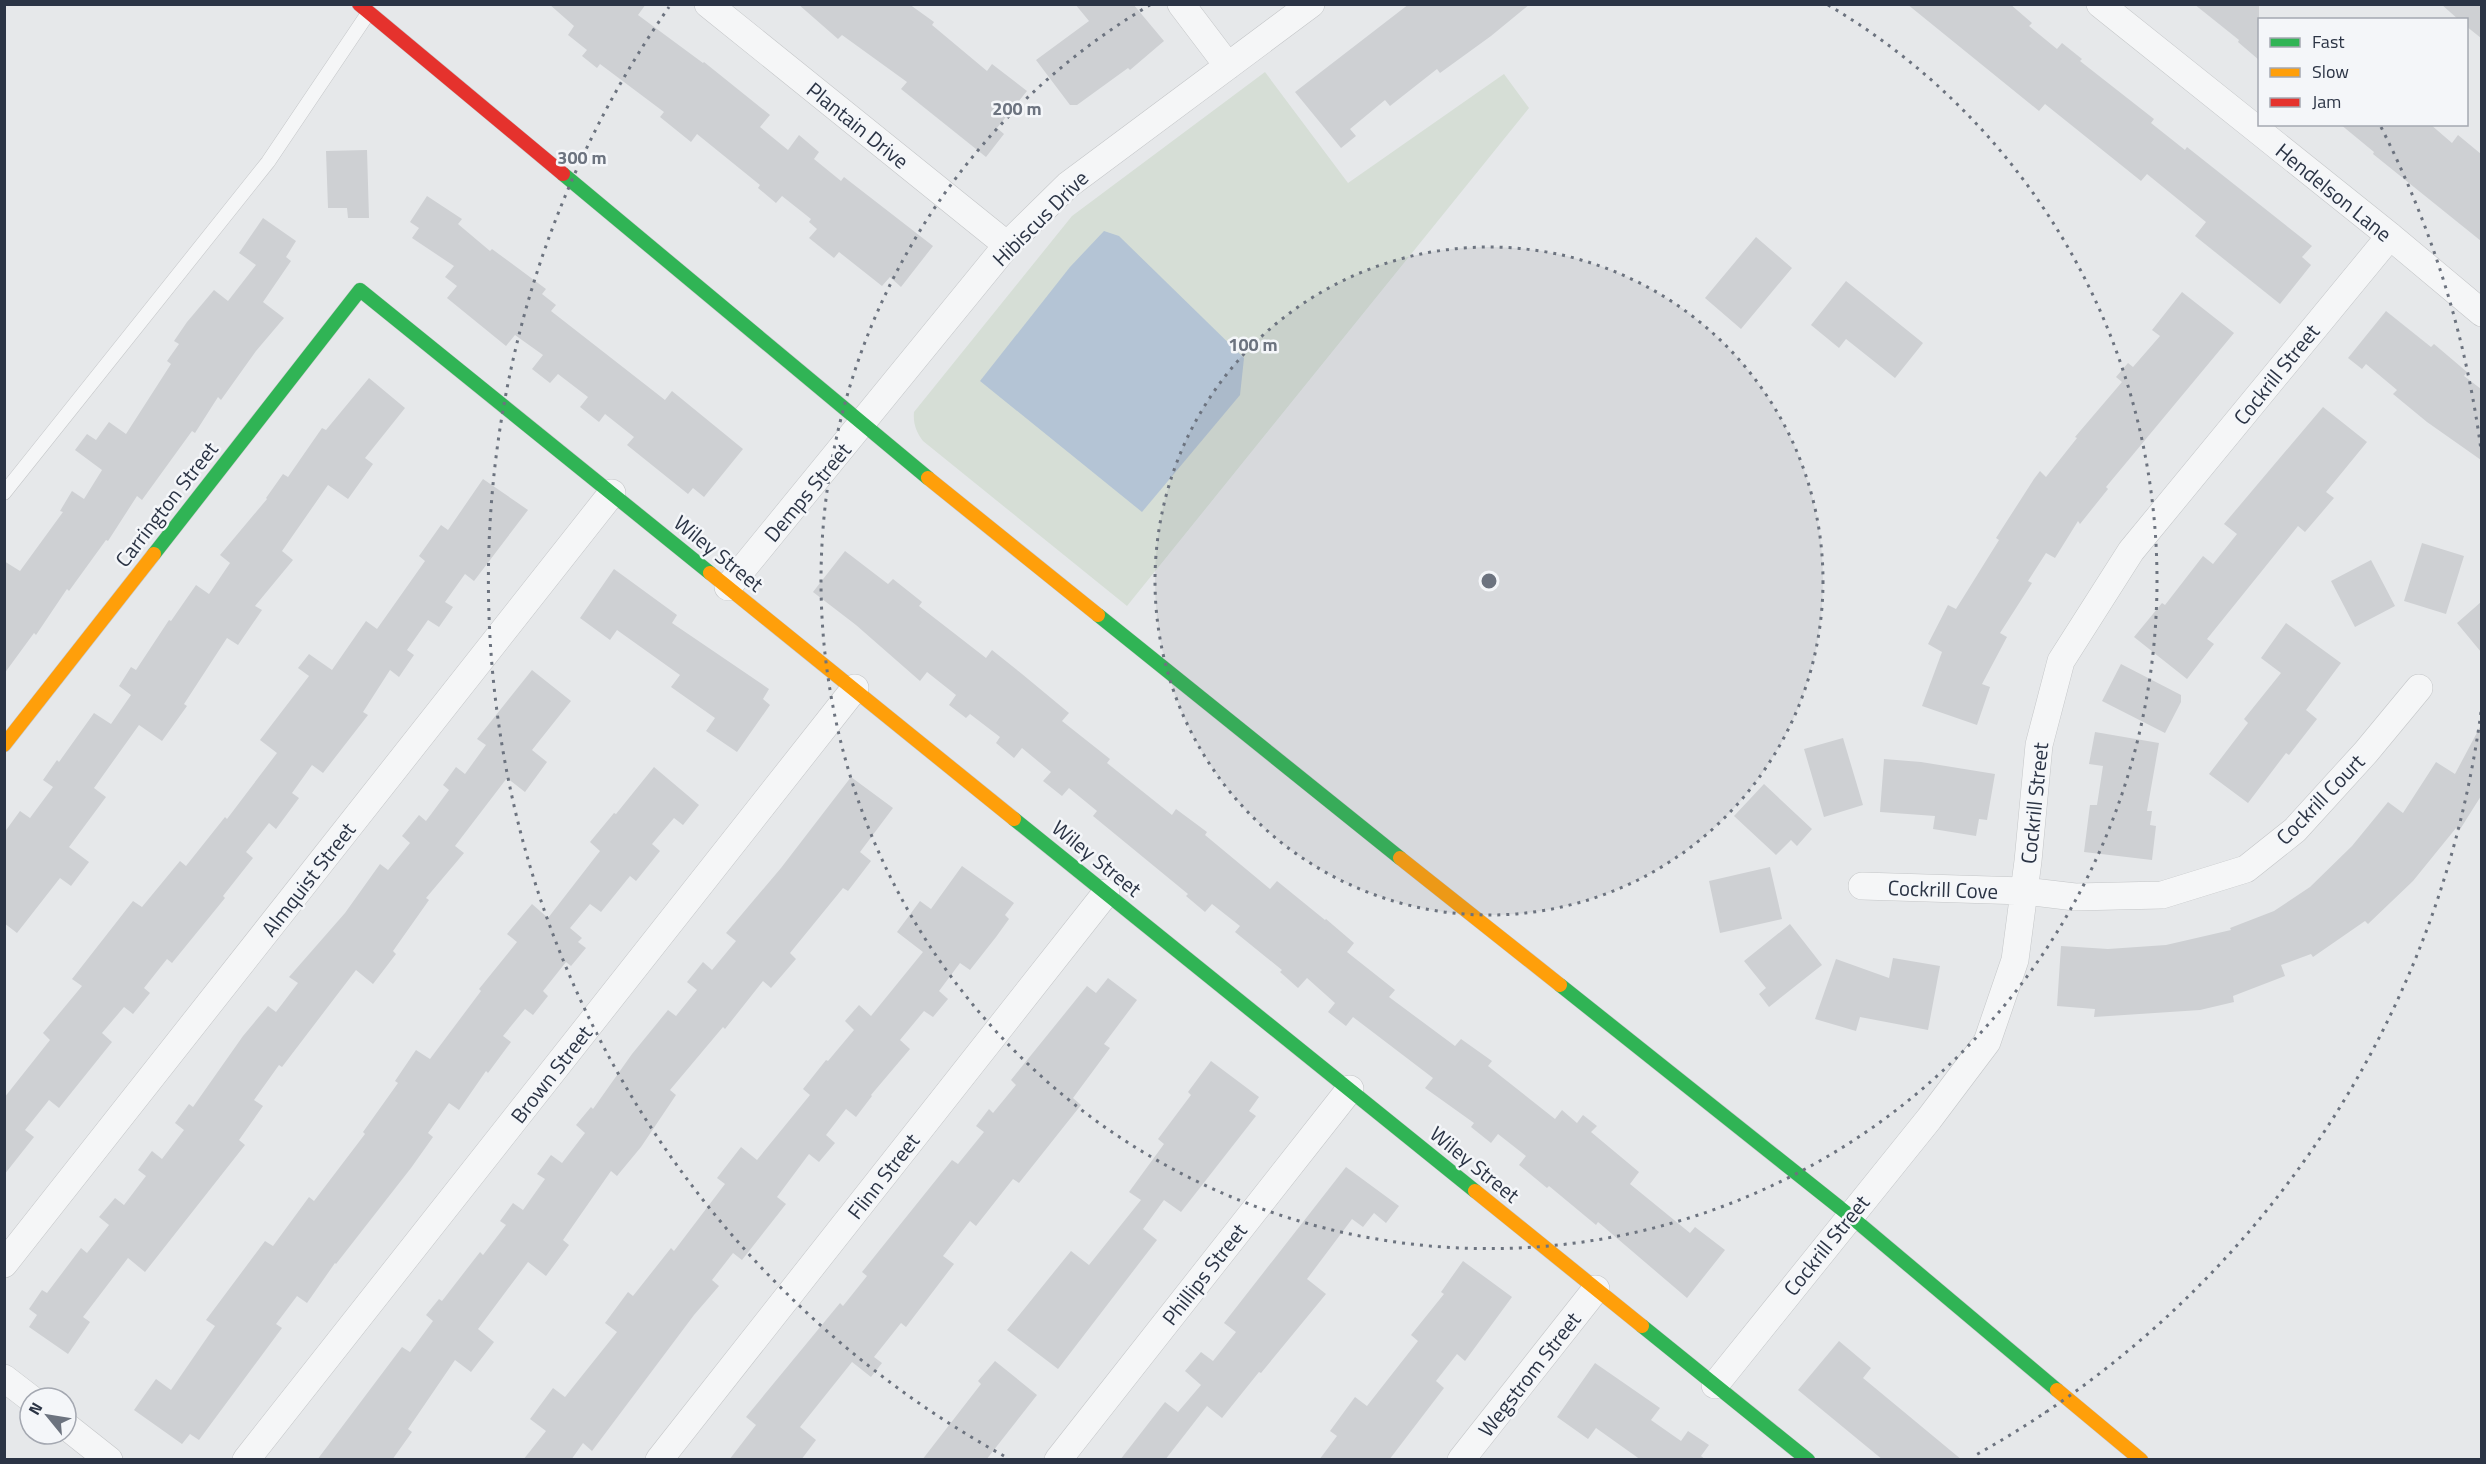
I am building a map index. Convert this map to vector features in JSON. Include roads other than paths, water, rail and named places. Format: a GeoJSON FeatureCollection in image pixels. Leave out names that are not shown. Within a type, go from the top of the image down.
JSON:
{"type":"FeatureCollection","features":[{"type":"Feature","properties":{"kind":"street","name":"Plantain Drive"},"geometry":{"type":"LineString","coordinates":[[708,4],[1007,245]]}},
{"type":"Feature","properties":{"kind":"street"},"geometry":{"type":"LineString","coordinates":[[1181,4],[1228,66]]}},
{"type":"Feature","properties":{"kind":"street","name":"Hibiscus Drive"},"geometry":{"type":"LineString","coordinates":[[863,425],[1007,245],[1068,185],[1311,4]]}},
{"type":"Feature","properties":{"kind":"street","name":"Hendelson Lane"},"geometry":{"type":"LineString","coordinates":[[2100,4],[2390,236],[2481,313]]}},
{"type":"Feature","properties":{"kind":"street"},"geometry":{"type":"LineString","coordinates":[[364,8],[863,425],[1351,820],[1849,1215],[2141,1460]]}},
{"type":"Feature","properties":{"kind":"street","name":"Cockrill Street"},"geometry":{"type":"LineString","coordinates":[[1715,1385],[1849,1215],[1929,1119],[1987,1042],[2015,960],[2039,745],[2061,661],[2131,551],[2390,236]]}},
{"type":"Feature","properties":{"kind":"street","name":"Wiley Street"},"geometry":{"type":"LineString","coordinates":[[360,290],[1808,1460]]}},
{"type":"Feature","properties":{"kind":"street","name":"Carrington Street"},"geometry":{"type":"LineString","coordinates":[[4,745],[360,290]]}},
{"type":"Feature","properties":{"kind":"street","name":"Demps Street"},"geometry":{"type":"LineString","coordinates":[[728,587],[863,425]]}},
{"type":"Feature","properties":{"kind":"street","name":"Almquist Street"},"geometry":{"type":"LineString","coordinates":[[4,1264],[612,493]]}},
{"type":"Feature","properties":{"kind":"street","name":"Brown Street"},"geometry":{"type":"LineString","coordinates":[[246,1460],[855,688]]}},
{"type":"Feature","properties":{"kind":"street","name":"Cockrill Court"},"geometry":{"type":"LineString","coordinates":[[2024,891],[2075,897],[2162,895],[2246,869],[2295,830],[2366,752],[2419,688]]}},
{"type":"Feature","properties":{"kind":"street","name":"Cockrill Cove"},"geometry":{"type":"LineString","coordinates":[[1862,886],[2024,891]]}},
{"type":"Feature","properties":{"kind":"street","name":"Flinn Street"},"geometry":{"type":"LineString","coordinates":[[659,1460],[1106,893]]}},
{"type":"Feature","properties":{"kind":"street","name":"Phillips Street"},"geometry":{"type":"LineString","coordinates":[[1058,1460],[1350,1089]]}},
{"type":"Feature","properties":{"kind":"street","name":"Wegstrom Street"},"geometry":{"type":"LineString","coordinates":[[1461,1460],[1596,1289]]}},
{"type":"Feature","properties":{"kind":"street"},"geometry":{"type":"LineString","coordinates":[[4,1378],[18,1389]]}},
{"type":"Feature","properties":{"kind":"street"},"geometry":{"type":"LineString","coordinates":[[78,1435],[109,1460]]}},
{"type":"Feature","properties":{"kind":"lane"},"geometry":{"type":"LineString","coordinates":[[4,493],[268,162],[364,8]]}},
{"type":"Feature","properties":{"kind":"water"},"geometry":{"type":"Polygon","coordinates":[[[1104,231],[1119,236],[1244,358],[1240,395],[1142,512],[980,381],[1070,267],[1104,231]]]}}]}
